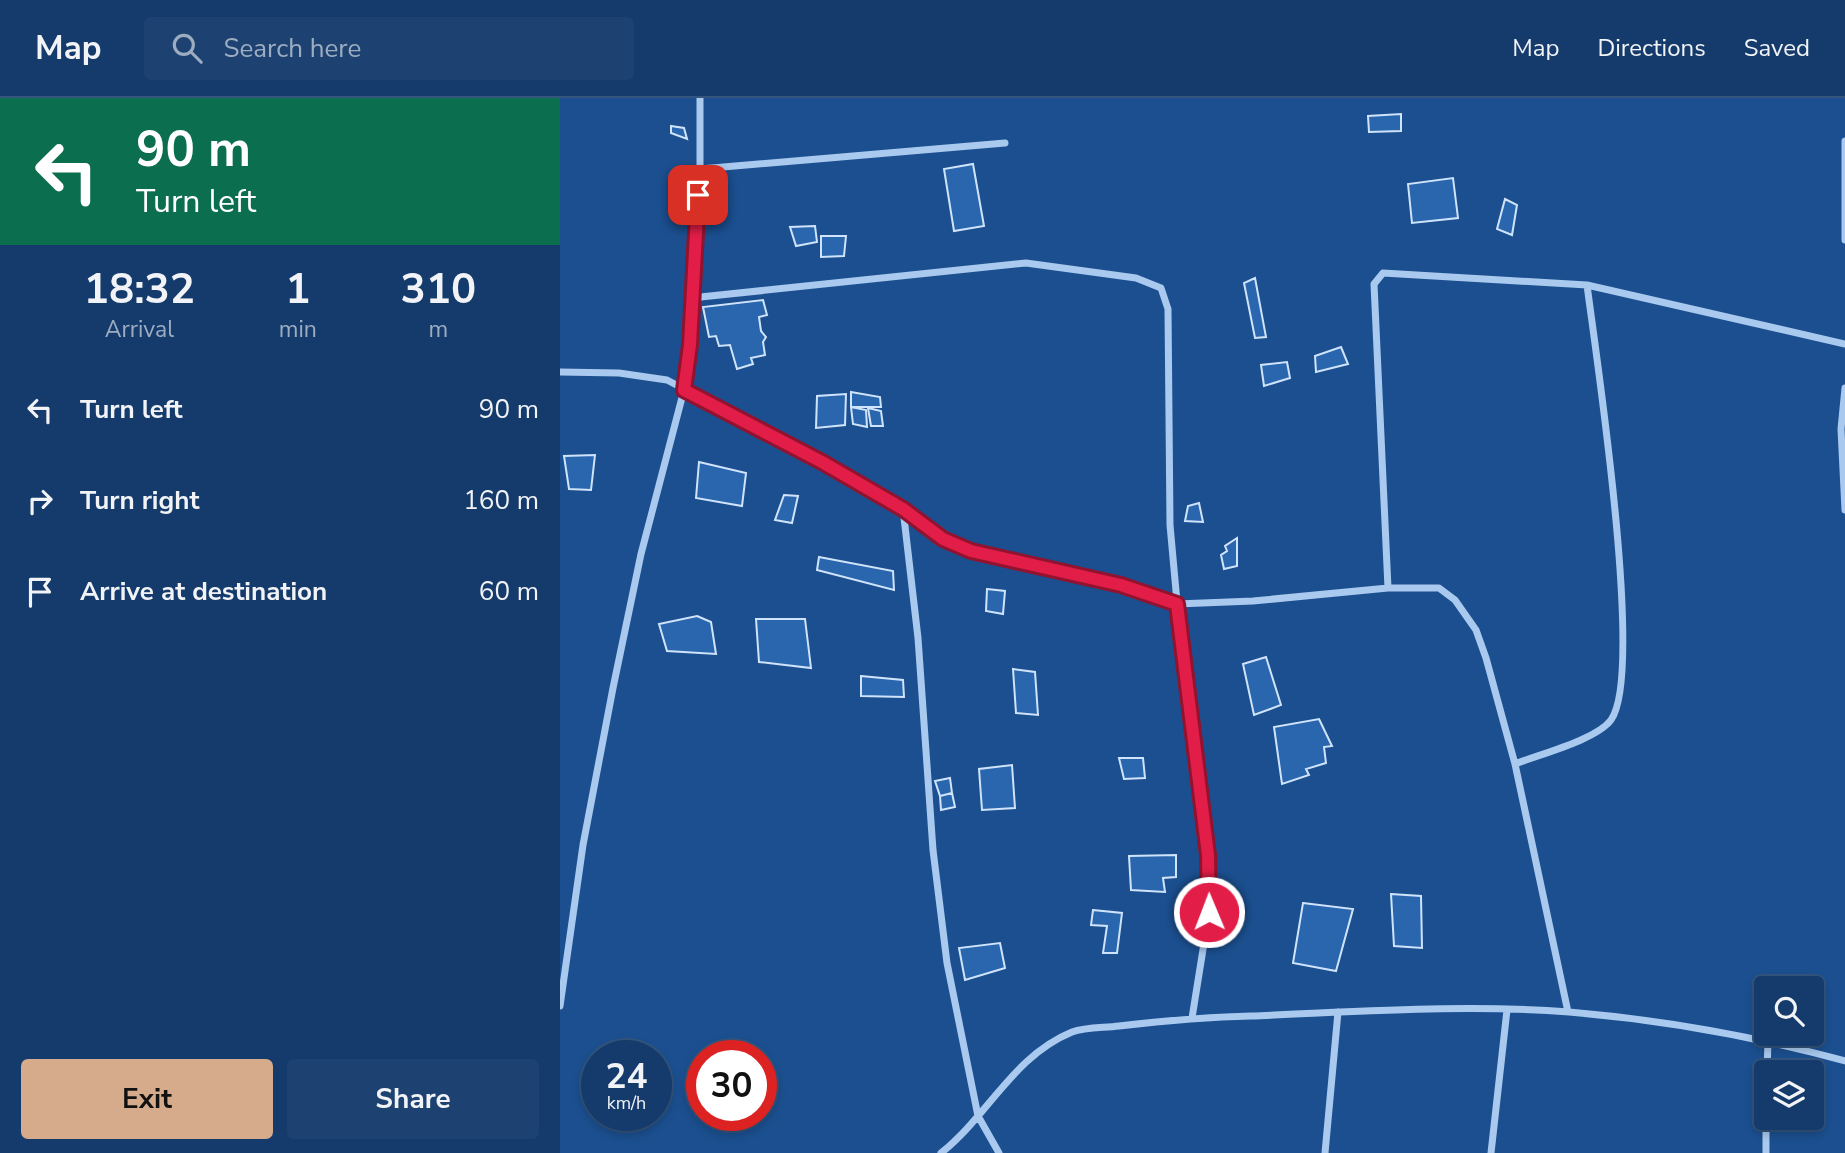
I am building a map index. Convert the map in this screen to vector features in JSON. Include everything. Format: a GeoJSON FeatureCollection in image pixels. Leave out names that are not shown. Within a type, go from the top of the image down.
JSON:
{"type":"FeatureCollection","features":[{"type":"Feature","properties":{"kind":"street"},"geometry":{"type":"LineString","coordinates":[[560,1006],[563,950],[613,688],[641,554],[684,390],[700,169],[700,98]]}},
{"type":"Feature","properties":{"kind":"street"},"geometry":{"type":"LineString","coordinates":[[1845,141],[1845,240]]}},
{"type":"Feature","properties":{"kind":"street"},"geometry":{"type":"LineString","coordinates":[[700,169],[1005,143]]}},
{"type":"Feature","properties":{"kind":"street"},"geometry":{"type":"LineString","coordinates":[[691,298],[1026,263],[1136,278],[1161,288],[1168,309],[1170,525],[1208,855],[1209,912],[1192,1018]]}},
{"type":"Feature","properties":{"kind":"street"},"geometry":{"type":"LineString","coordinates":[[1388,588],[1374,284],[1382,273],[1587,285],[1845,344]]}},
{"type":"Feature","properties":{"kind":"street"},"geometry":{"type":"LineString","coordinates":[[1515,764],[1587,737],[1610,722],[1619,707],[1622,674],[1619,560],[1607,437],[1587,285]]}},
{"type":"Feature","properties":{"kind":"street"},"geometry":{"type":"LineString","coordinates":[[560,372],[656,377],[903,509],[943,539],[971,551],[1121,585],[1177,604],[1253,601],[1388,588],[1439,588],[1455,600],[1476,630],[1515,764],[1568,1012]]}},
{"type":"Feature","properties":{"kind":"street"},"geometry":{"type":"LineString","coordinates":[[1845,388],[1841,429],[1845,510]]}},
{"type":"Feature","properties":{"kind":"street"},"geometry":{"type":"LineString","coordinates":[[903,509],[918,638],[933,850],[945,950],[978,1116],[999,1153]]}},
{"type":"Feature","properties":{"kind":"street"},"geometry":{"type":"LineString","coordinates":[[941,1153],[1028,1059],[1048,1044],[1075,1031],[1192,1018],[1338,1012],[1507,1010],[1568,1012],[1694,1027],[1754,1038]]}},
{"type":"Feature","properties":{"kind":"street"},"geometry":{"type":"LineString","coordinates":[[1491,1153],[1507,1010]]}},
{"type":"Feature","properties":{"kind":"street"},"geometry":{"type":"LineString","coordinates":[[1325,1153],[1338,1012]]}},
{"type":"Feature","properties":{"kind":"street"},"geometry":{"type":"LineString","coordinates":[[1787,1046],[1845,1061]]}},
{"type":"Feature","properties":{"kind":"street"},"geometry":{"type":"LineString","coordinates":[[1766,1130],[1766,1153]]}},
{"type":"Feature","properties":{"kind":"building"},"geometry":{"type":"Polygon","coordinates":[[[1401,114],[1401,131],[1369,132],[1368,116],[1401,114]]]}},
{"type":"Feature","properties":{"kind":"building"},"geometry":{"type":"Polygon","coordinates":[[[671,126],[684,128],[687,139],[671,133],[671,126]]]}},
{"type":"Feature","properties":{"kind":"building"},"geometry":{"type":"Polygon","coordinates":[[[973,164],[984,226],[954,231],[944,169],[973,164]]]}},
{"type":"Feature","properties":{"kind":"building"},"geometry":{"type":"Polygon","coordinates":[[[1453,178],[1458,218],[1412,223],[1408,184],[1453,178]]]}},
{"type":"Feature","properties":{"kind":"building"},"geometry":{"type":"Polygon","coordinates":[[[1505,199],[1517,205],[1512,235],[1497,229],[1505,199]]]}},
{"type":"Feature","properties":{"kind":"building"},"geometry":{"type":"Polygon","coordinates":[[[815,226],[817,242],[796,246],[790,227],[815,226]]]}},
{"type":"Feature","properties":{"kind":"building"},"geometry":{"type":"Polygon","coordinates":[[[821,236],[846,236],[844,256],[821,257],[821,236]]]}},
{"type":"Feature","properties":{"kind":"building"},"geometry":{"type":"Polygon","coordinates":[[[1255,278],[1266,337],[1255,338],[1244,283],[1255,278]]]}},
{"type":"Feature","properties":{"kind":"building"},"geometry":{"type":"Polygon","coordinates":[[[763,300],[767,315],[759,317],[761,331],[766,337],[763,342],[765,355],[751,358],[753,364],[737,369],[730,345],[719,346],[716,336],[709,337],[703,307],[763,300]]]}},
{"type":"Feature","properties":{"kind":"building"},"geometry":{"type":"Polygon","coordinates":[[[1341,347],[1348,364],[1316,372],[1315,356],[1341,347]]]}},
{"type":"Feature","properties":{"kind":"building"},"geometry":{"type":"Polygon","coordinates":[[[1287,362],[1290,378],[1264,386],[1261,365],[1287,362]]]}},
{"type":"Feature","properties":{"kind":"building"},"geometry":{"type":"Polygon","coordinates":[[[851,392],[880,397],[881,407],[851,407],[851,392]]]}},
{"type":"Feature","properties":{"kind":"building"},"geometry":{"type":"Polygon","coordinates":[[[846,394],[845,425],[816,428],[817,396],[846,394]]]}},
{"type":"Feature","properties":{"kind":"building"},"geometry":{"type":"Polygon","coordinates":[[[851,407],[866,410],[867,427],[853,424],[851,407]]]}},
{"type":"Feature","properties":{"kind":"building"},"geometry":{"type":"Polygon","coordinates":[[[868,408],[881,411],[883,426],[871,426],[868,408]]]}},
{"type":"Feature","properties":{"kind":"building"},"geometry":{"type":"Polygon","coordinates":[[[595,455],[591,490],[569,489],[564,456],[595,455]]]}},
{"type":"Feature","properties":{"kind":"building"},"geometry":{"type":"Polygon","coordinates":[[[699,462],[746,473],[742,506],[696,498],[699,462]]]}},
{"type":"Feature","properties":{"kind":"building"},"geometry":{"type":"Polygon","coordinates":[[[784,495],[798,496],[792,523],[775,520],[784,495]]]}},
{"type":"Feature","properties":{"kind":"building"},"geometry":{"type":"Polygon","coordinates":[[[1199,503],[1203,522],[1185,521],[1188,506],[1199,503]]]}},
{"type":"Feature","properties":{"kind":"building"},"geometry":{"type":"Polygon","coordinates":[[[1237,538],[1237,566],[1224,569],[1221,555],[1227,551],[1225,546],[1237,538]]]}},
{"type":"Feature","properties":{"kind":"building"},"geometry":{"type":"Polygon","coordinates":[[[819,557],[893,571],[894,590],[817,570],[819,557]]]}},
{"type":"Feature","properties":{"kind":"building"},"geometry":{"type":"Polygon","coordinates":[[[987,589],[1005,591],[1003,614],[986,611],[987,589]]]}},
{"type":"Feature","properties":{"kind":"building"},"geometry":{"type":"Polygon","coordinates":[[[697,616],[711,622],[716,654],[667,651],[659,624],[697,616]]]}},
{"type":"Feature","properties":{"kind":"building"},"geometry":{"type":"Polygon","coordinates":[[[756,619],[805,619],[811,668],[759,662],[756,619]]]}},
{"type":"Feature","properties":{"kind":"building"},"geometry":{"type":"Polygon","coordinates":[[[1266,657],[1281,705],[1254,715],[1243,664],[1266,657]]]}},
{"type":"Feature","properties":{"kind":"building"},"geometry":{"type":"Polygon","coordinates":[[[1013,669],[1035,672],[1038,715],[1016,713],[1013,669]]]}},
{"type":"Feature","properties":{"kind":"building"},"geometry":{"type":"Polygon","coordinates":[[[861,676],[903,680],[904,697],[861,696],[861,676]]]}},
{"type":"Feature","properties":{"kind":"building"},"geometry":{"type":"Polygon","coordinates":[[[1319,719],[1332,746],[1324,747],[1326,763],[1306,769],[1309,775],[1282,784],[1274,727],[1319,719]]]}},
{"type":"Feature","properties":{"kind":"building"},"geometry":{"type":"Polygon","coordinates":[[[1119,758],[1143,758],[1145,778],[1124,779],[1119,758]]]}},
{"type":"Feature","properties":{"kind":"building"},"geometry":{"type":"Polygon","coordinates":[[[1012,765],[1015,808],[982,810],[979,769],[1012,765]]]}},
{"type":"Feature","properties":{"kind":"building"},"geometry":{"type":"Polygon","coordinates":[[[950,778],[952,793],[940,796],[935,781],[950,778]]]}},
{"type":"Feature","properties":{"kind":"building"},"geometry":{"type":"Polygon","coordinates":[[[952,793],[955,807],[941,810],[940,796],[952,793]]]}},
{"type":"Feature","properties":{"kind":"building"},"geometry":{"type":"Polygon","coordinates":[[[1176,855],[1176,877],[1163,878],[1165,892],[1131,890],[1129,856],[1176,855]]]}},
{"type":"Feature","properties":{"kind":"building"},"geometry":{"type":"Polygon","coordinates":[[[1391,894],[1421,896],[1422,948],[1394,946],[1391,894]]]}},
{"type":"Feature","properties":{"kind":"building"},"geometry":{"type":"Polygon","coordinates":[[[1303,903],[1353,909],[1336,971],[1293,963],[1303,903]]]}},
{"type":"Feature","properties":{"kind":"building"},"geometry":{"type":"Polygon","coordinates":[[[1093,910],[1122,913],[1117,953],[1103,953],[1107,926],[1091,925],[1093,910]]]}},
{"type":"Feature","properties":{"kind":"building"},"geometry":{"type":"Polygon","coordinates":[[[1000,943],[1005,968],[965,980],[959,948],[1000,943]]]}},
{"type":"Feature","properties":{"kind":"route"},"geometry":{"type":"LineString","coordinates":[[698,195],[690,345],[684,390],[822,462],[903,509],[943,539],[971,551],[1121,585],[1177,604],[1208,855],[1209,912]]}}]}
